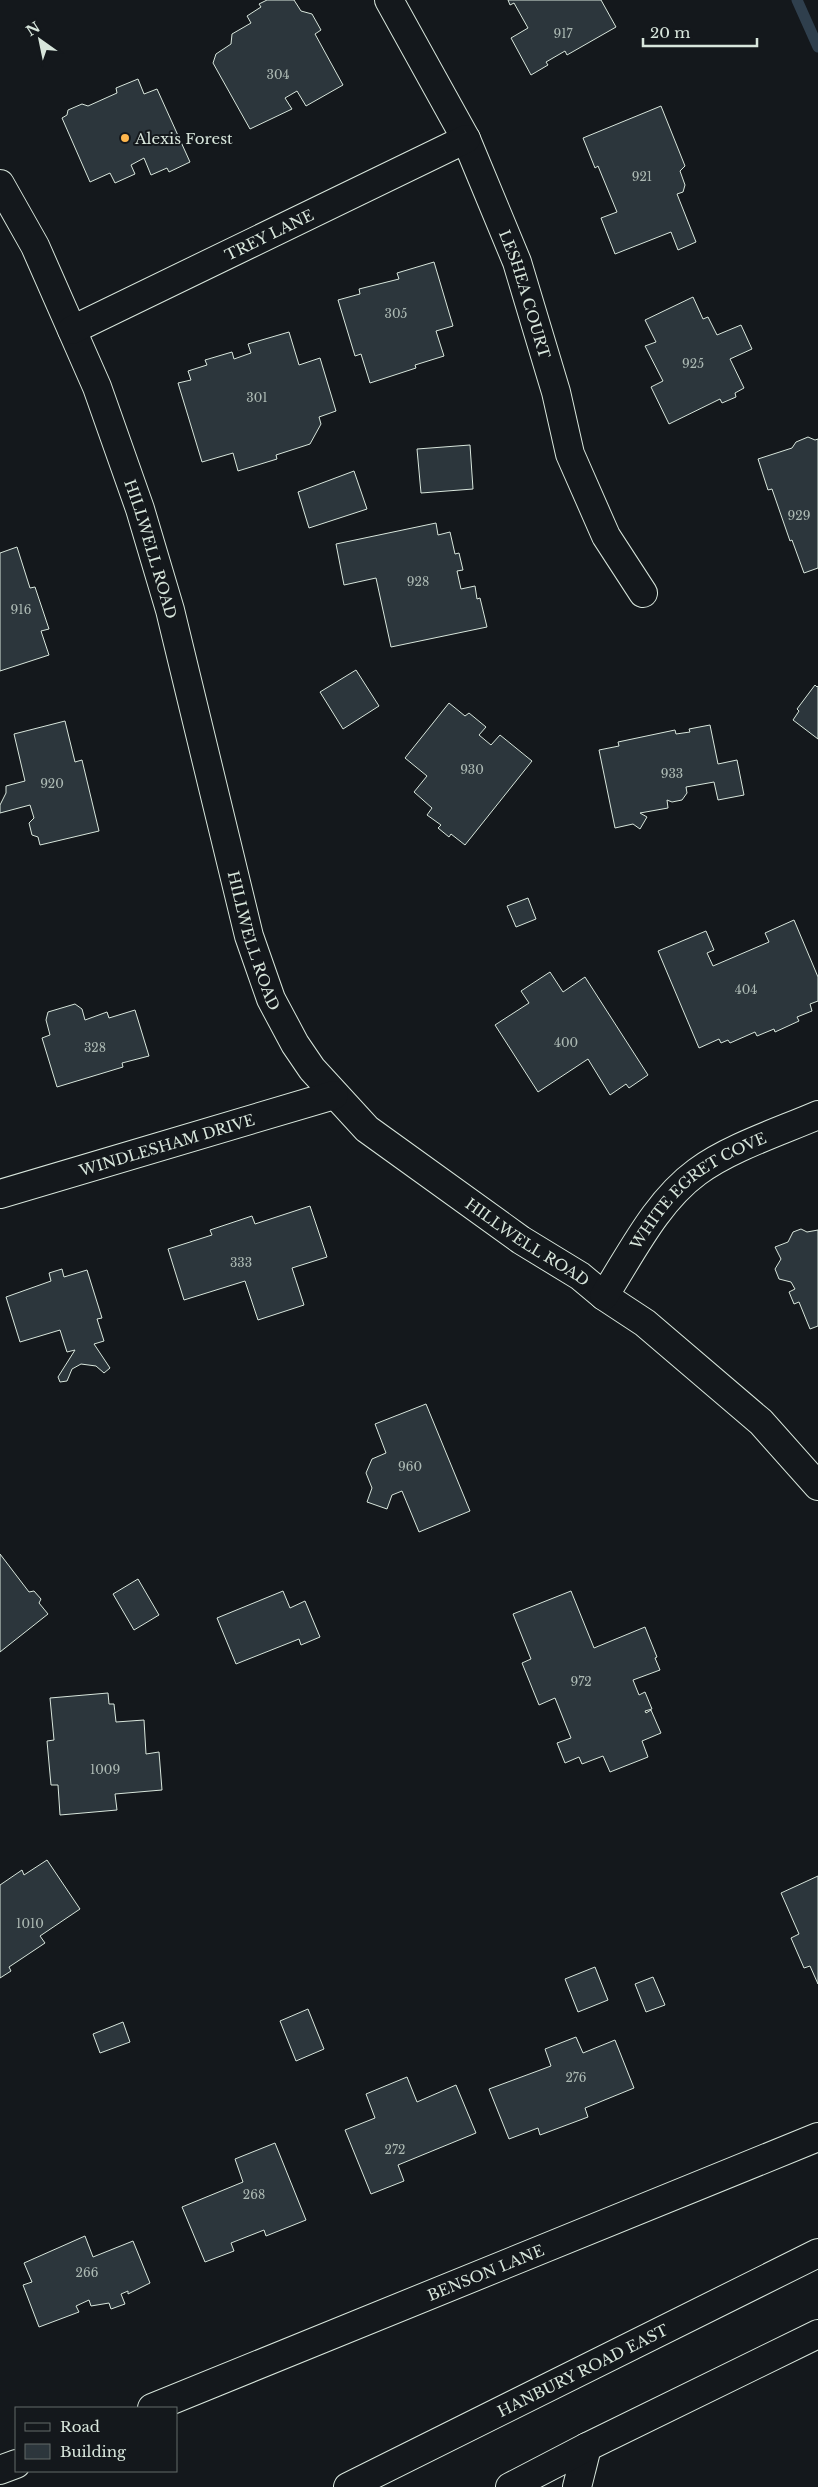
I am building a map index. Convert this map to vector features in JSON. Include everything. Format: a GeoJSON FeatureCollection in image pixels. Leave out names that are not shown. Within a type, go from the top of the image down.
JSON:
{"type":"FeatureCollection","features":[{"type":"Feature","properties":{"kind":"street","name":"LESHEA COURT"},"geometry":{"type":"LineString","coordinates":[[390,0],[466,139],[517,262],[556,392],[570,454],[606,536],[643,593]]}},
{"type":"Feature","properties":{"kind":"street","name":"TREY LANE"},"geometry":{"type":"LineString","coordinates":[[72,330],[466,139]]}},
{"type":"Feature","properties":{"kind":"street","name":"HILLWELL ROAD"},"geometry":{"type":"LineString","coordinates":[[0,184],[35,246],[97,387],[137,499],[170,610],[249,936],[271,999],[295,1044],[334,1095],[367,1129],[475,1208],[521,1240],[580,1276],[604,1296],[645,1323],[761,1422],[818,1486]]}},
{"type":"Feature","properties":{"kind":"street","name":"WINDLESHAM DRIVE"},"geometry":{"type":"LineString","coordinates":[[0,1194],[334,1095]]}},
{"type":"Feature","properties":{"kind":"street","name":"WHITE EGRET COVE"},"geometry":{"type":"LineString","coordinates":[[604,1296],[663,1205],[696,1172],[716,1159],[818,1115]]}},
{"type":"Feature","properties":{"kind":"street","name":"BENSON LANE"},"geometry":{"type":"LineString","coordinates":[[154,2407],[818,2137]]}},
{"type":"Feature","properties":{"kind":"street","name":"HANBURY ROAD EAST"},"geometry":{"type":"LineString","coordinates":[[348,2487],[818,2253]]}},
{"type":"Feature","properties":{"kind":"street"},"geometry":{"type":"LineString","coordinates":[[510,2487],[587,2447],[818,2334]]}},
{"type":"Feature","properties":{"kind":"street"},"geometry":{"type":"LineString","coordinates":[[577,2487],[587,2447]]}},
{"type":"Feature","properties":{"kind":"street"},"geometry":{"type":"LineString","coordinates":[[0,2470],[15,2464]]}},
{"type":"Feature","properties":{"kind":"building"},"geometry":{"type":"Polygon","coordinates":[[[267,0],[294,0],[301,11],[312,14],[321,30],[315,34],[343,85],[306,106],[297,91],[285,98],[292,109],[250,129],[213,63],[216,54],[231,44],[232,34],[251,23],[247,16],[261,7],[259,4],[267,0]]]}},
{"type":"Feature","properties":{"kind":"building"},"geometry":{"type":"Polygon","coordinates":[[[508,0],[601,0],[616,27],[567,55],[565,51],[546,62],[548,65],[531,75],[511,38],[528,28],[514,3],[510,5],[508,0]]]}},
{"type":"Feature","properties":{"kind":"building","name":"Alexis Forest"},"geometry":{"type":"Polygon","coordinates":[[[138,79],[144,94],[157,89],[190,162],[169,172],[167,168],[151,175],[144,158],[131,165],[135,174],[115,183],[110,173],[90,182],[62,118],[67,115],[68,110],[82,104],[88,106],[117,93],[116,88],[138,79]]]}},
{"type":"Feature","properties":{"kind":"building"},"geometry":{"type":"Polygon","coordinates":[[[661,106],[685,166],[680,171],[685,185],[683,192],[677,194],[696,242],[678,250],[671,232],[615,254],[601,218],[617,212],[598,166],[595,168],[583,138],[661,106]]]}},
{"type":"Feature","properties":{"kind":"building"},"geometry":{"type":"Polygon","coordinates":[[[434,262],[453,326],[436,331],[444,356],[415,365],[416,368],[370,383],[361,354],[355,356],[338,300],[360,294],[359,289],[399,279],[397,273],[434,262]]]}},
{"type":"Feature","properties":{"kind":"building"},"geometry":{"type":"Polygon","coordinates":[[[693,297],[703,319],[708,317],[717,335],[741,325],[752,349],[730,359],[744,388],[735,393],[736,397],[722,403],[720,399],[669,424],[651,387],[663,381],[645,346],[656,342],[645,320],[693,297]]]}},
{"type":"Feature","properties":{"kind":"building"},"geometry":{"type":"Polygon","coordinates":[[[289,332],[299,365],[320,358],[336,411],[319,417],[321,424],[310,444],[276,455],[277,459],[238,471],[233,453],[202,462],[178,383],[191,380],[188,371],[207,365],[205,360],[232,352],[234,359],[251,353],[248,344],[289,332]]]}},
{"type":"Feature","properties":{"kind":"building"},"geometry":{"type":"Polygon","coordinates":[[[808,437],[815,440],[818,439],[818,568],[804,573],[792,540],[790,541],[772,489],[768,490],[758,459],[792,448],[796,442],[808,437]]]}},
{"type":"Feature","properties":{"kind":"building"},"geometry":{"type":"Polygon","coordinates":[[[470,445],[473,489],[421,493],[417,449],[470,445]]]}},
{"type":"Feature","properties":{"kind":"building"},"geometry":{"type":"Polygon","coordinates":[[[354,471],[367,509],[309,528],[298,492],[354,471]]]}},
{"type":"Feature","properties":{"kind":"building"},"geometry":{"type":"Polygon","coordinates":[[[436,523],[438,535],[450,532],[455,554],[459,553],[463,570],[457,571],[461,589],[475,586],[477,599],[480,598],[487,627],[391,647],[376,578],[344,585],[336,544],[436,523]]]}},
{"type":"Feature","properties":{"kind":"building"},"geometry":{"type":"Polygon","coordinates":[[[17,547],[30,588],[35,587],[49,629],[41,631],[49,655],[0,671],[0,553],[17,547]]]}},
{"type":"Feature","properties":{"kind":"building"},"geometry":{"type":"Polygon","coordinates":[[[356,670],[379,706],[343,729],[320,692],[356,670]]]}},
{"type":"Feature","properties":{"kind":"building"},"geometry":{"type":"Polygon","coordinates":[[[815,685],[818,686],[818,739],[793,720],[799,711],[797,709],[815,685]]]}},
{"type":"Feature","properties":{"kind":"building"},"geometry":{"type":"Polygon","coordinates":[[[449,703],[465,716],[469,713],[486,727],[479,735],[491,745],[500,735],[532,761],[465,845],[451,834],[449,837],[438,828],[441,825],[427,815],[432,808],[414,792],[427,776],[405,758],[449,703]]]}},
{"type":"Feature","properties":{"kind":"building"},"geometry":{"type":"Polygon","coordinates":[[[65,721],[75,762],[82,760],[99,831],[40,845],[38,837],[32,835],[29,823],[34,818],[30,805],[0,813],[0,805],[6,793],[6,786],[25,781],[14,734],[65,721]]]}},
{"type":"Feature","properties":{"kind":"building"},"geometry":{"type":"Polygon","coordinates":[[[710,725],[718,764],[737,760],[744,795],[718,800],[714,782],[686,787],[687,793],[682,800],[672,802],[667,800],[668,808],[640,813],[647,817],[640,829],[633,824],[615,828],[599,750],[619,746],[618,742],[675,730],[676,734],[690,732],[689,729],[710,725]]]}},
{"type":"Feature","properties":{"kind":"building"},"geometry":{"type":"Polygon","coordinates":[[[528,898],[536,919],[516,927],[507,906],[528,898]]]}},
{"type":"Feature","properties":{"kind":"building"},"geometry":{"type":"Polygon","coordinates":[[[794,920],[818,977],[818,1001],[810,1004],[812,1011],[797,1017],[799,1021],[775,1032],[774,1029],[757,1036],[755,1032],[730,1043],[728,1040],[721,1043],[719,1039],[699,1048],[658,951],[706,931],[714,950],[707,953],[713,966],[769,942],[765,933],[794,920]]]}},
{"type":"Feature","properties":{"kind":"building"},"geometry":{"type":"Polygon","coordinates":[[[550,972],[563,992],[585,977],[648,1075],[629,1088],[626,1084],[610,1095],[588,1059],[538,1092],[495,1025],[529,1003],[521,991],[550,972]]]}},
{"type":"Feature","properties":{"kind":"building"},"geometry":{"type":"Polygon","coordinates":[[[75,1004],[82,1009],[85,1020],[107,1012],[109,1018],[135,1010],[149,1056],[122,1063],[123,1067],[57,1087],[42,1038],[50,1035],[46,1020],[48,1012],[75,1004]]]}},
{"type":"Feature","properties":{"kind":"building"},"geometry":{"type":"Polygon","coordinates":[[[310,1206],[327,1257],[292,1268],[304,1305],[258,1320],[245,1281],[184,1300],[168,1249],[212,1235],[210,1230],[252,1216],[255,1224],[310,1206]]]}},
{"type":"Feature","properties":{"kind":"building"},"geometry":{"type":"Polygon","coordinates":[[[801,1229],[807,1232],[818,1230],[818,1326],[810,1329],[799,1302],[794,1304],[789,1292],[795,1289],[791,1282],[779,1279],[775,1269],[781,1259],[775,1247],[788,1242],[793,1232],[801,1229]]]}},
{"type":"Feature","properties":{"kind":"building"},"geometry":{"type":"Polygon","coordinates":[[[62,1269],[64,1277],[87,1270],[102,1318],[97,1319],[104,1341],[94,1344],[110,1368],[104,1373],[96,1366],[81,1364],[72,1369],[67,1381],[60,1382],[58,1377],[75,1350],[67,1352],[60,1330],[20,1342],[6,1297],[51,1281],[49,1273],[62,1269]]]}},
{"type":"Feature","properties":{"kind":"building"},"geometry":{"type":"Polygon","coordinates":[[[426,1404],[470,1511],[419,1532],[402,1491],[392,1495],[387,1509],[367,1502],[372,1488],[366,1473],[372,1459],[386,1453],[375,1424],[426,1404]]]}},
{"type":"Feature","properties":{"kind":"building"},"geometry":{"type":"Polygon","coordinates":[[[0,1554],[29,1592],[34,1591],[41,1599],[39,1603],[48,1614],[0,1652],[0,1554]]]}},
{"type":"Feature","properties":{"kind":"building"},"geometry":{"type":"Polygon","coordinates":[[[138,1579],[159,1615],[134,1630],[113,1594],[138,1579]]]}},
{"type":"Feature","properties":{"kind":"building"},"geometry":{"type":"Polygon","coordinates":[[[283,1591],[290,1608],[305,1601],[320,1637],[301,1645],[299,1639],[236,1664],[217,1618],[283,1591]]]}},
{"type":"Feature","properties":{"kind":"building"},"geometry":{"type":"Polygon","coordinates":[[[571,1591],[594,1648],[645,1627],[660,1670],[633,1680],[639,1695],[645,1692],[652,1709],[645,1711],[646,1713],[651,1710],[661,1733],[642,1741],[648,1757],[610,1772],[603,1756],[582,1764],[579,1757],[565,1763],[557,1743],[571,1738],[555,1698],[539,1705],[522,1663],[531,1659],[513,1614],[571,1591]]]}},
{"type":"Feature","properties":{"kind":"building"},"geometry":{"type":"Polygon","coordinates":[[[108,1693],[109,1704],[114,1704],[116,1722],[144,1720],[146,1754],[159,1752],[162,1790],[115,1794],[117,1810],[60,1815],[58,1785],[51,1785],[47,1741],[54,1740],[50,1698],[108,1693]]]}},
{"type":"Feature","properties":{"kind":"building"},"geometry":{"type":"Polygon","coordinates":[[[47,1860],[80,1909],[40,1936],[45,1943],[9,1967],[11,1971],[0,1978],[0,1885],[22,1870],[24,1875],[47,1860]]]}},
{"type":"Feature","properties":{"kind":"building"},"geometry":{"type":"Polygon","coordinates":[[[818,1876],[818,1984],[810,1966],[804,1968],[791,1938],[799,1934],[781,1893],[818,1876]]]}},
{"type":"Feature","properties":{"kind":"building"},"geometry":{"type":"Polygon","coordinates":[[[595,1967],[608,2000],[578,2012],[565,1979],[595,1967]]]}},
{"type":"Feature","properties":{"kind":"building"},"geometry":{"type":"Polygon","coordinates":[[[653,1977],[665,2005],[646,2012],[635,1984],[653,1977]]]}},
{"type":"Feature","properties":{"kind":"building"},"geometry":{"type":"Polygon","coordinates":[[[308,2009],[324,2049],[296,2061],[280,2021],[308,2009]]]}},
{"type":"Feature","properties":{"kind":"building"},"geometry":{"type":"Polygon","coordinates":[[[123,2022],[130,2042],[100,2053],[93,2034],[123,2022]]]}},
{"type":"Feature","properties":{"kind":"building"},"geometry":{"type":"Polygon","coordinates":[[[576,2037],[583,2053],[615,2040],[634,2088],[585,2108],[588,2117],[540,2135],[538,2128],[509,2139],[489,2089],[551,2066],[545,2049],[576,2037]]]}},
{"type":"Feature","properties":{"kind":"building"},"geometry":{"type":"Polygon","coordinates":[[[407,2077],[417,2102],[456,2085],[476,2133],[398,2165],[404,2181],[371,2194],[345,2130],[375,2118],[366,2094],[407,2077]]]}},
{"type":"Feature","properties":{"kind":"building"},"geometry":{"type":"Polygon","coordinates":[[[275,2143],[306,2220],[266,2236],[264,2230],[231,2243],[234,2251],[205,2262],[182,2207],[243,2182],[235,2159],[275,2143]]]}},
{"type":"Feature","properties":{"kind":"building"},"geometry":{"type":"Polygon","coordinates":[[[85,2236],[93,2257],[133,2241],[150,2283],[128,2294],[128,2291],[121,2294],[125,2304],[111,2309],[109,2303],[91,2306],[89,2300],[76,2306],[79,2312],[39,2327],[23,2285],[32,2282],[24,2263],[85,2236]]]}},
{"type":"Feature","properties":{"kind":"waterway"},"geometry":{"type":"LineString","coordinates":[[797,0],[818,47]]}},
{"type":"Feature","properties":{"kind":"place","name":"Alexis Forest"},"geometry":{"type":"Point","coordinates":[125,138]}}]}
